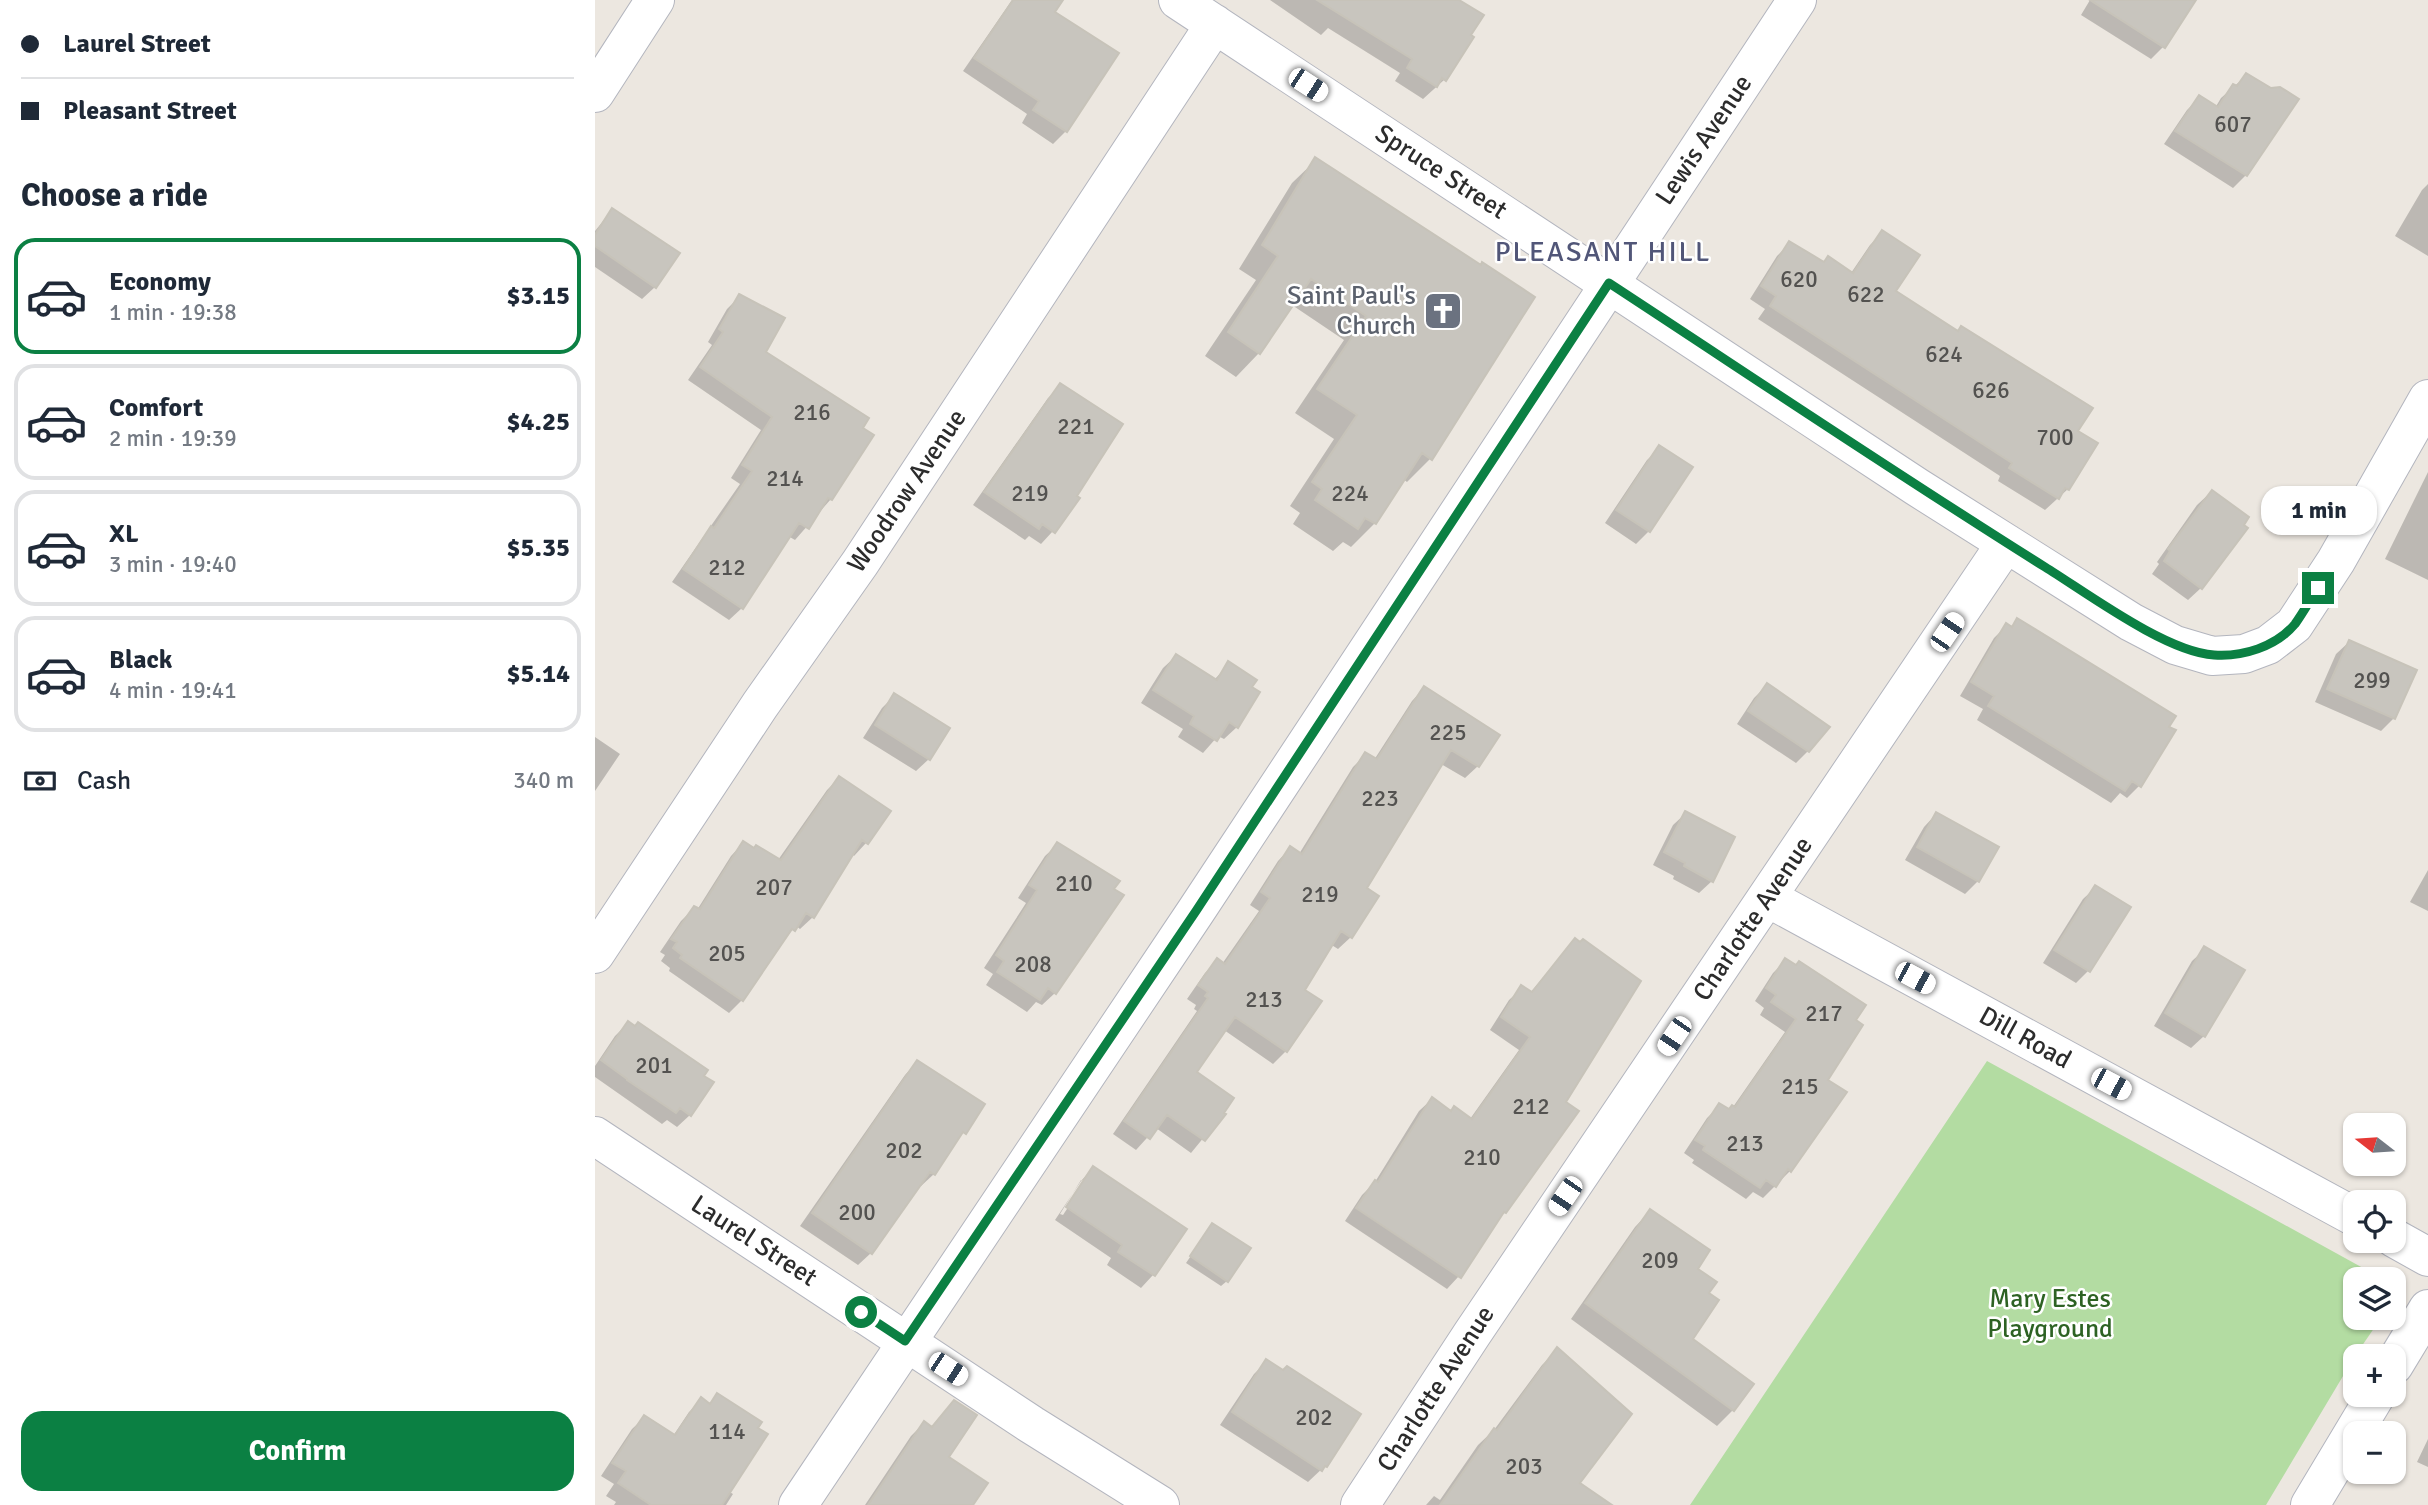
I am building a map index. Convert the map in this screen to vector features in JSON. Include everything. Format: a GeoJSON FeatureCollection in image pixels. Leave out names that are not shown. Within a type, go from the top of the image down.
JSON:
{"type":"FeatureCollection","features":[{"type":"Feature","properties":{"kind":"street"},"geometry":{"type":"LineString","coordinates":[[595,93],[655,0]]}},
{"type":"Feature","properties":{"kind":"street","name":"Spruce Street"},"geometry":{"type":"LineString","coordinates":[[1178,0],[1917,486],[2131,622],[2175,645],[2212,656],[2244,654],[2268,645],[2294,625],[2336,561],[2428,399]]}},
{"type":"Feature","properties":{"kind":"street","name":"Lewis Avenue"},"geometry":{"type":"LineString","coordinates":[[797,1505],[1196,911],[1797,0]]}},
{"type":"Feature","properties":{"kind":"street","name":"Woodrow Avenue"},"geometry":{"type":"LineString","coordinates":[[595,954],[761,705],[860,563],[1215,24]]}},
{"type":"Feature","properties":{"kind":"street","name":"Charlotte Avenue"},"geometry":{"type":"LineString","coordinates":[[1360,1505],[1472,1334],[2006,543]]}},
{"type":"Feature","properties":{"kind":"street","name":"Dill Road"},"geometry":{"type":"LineString","coordinates":[[1768,898],[2343,1210]]}},
{"type":"Feature","properties":{"kind":"street","name":"Laurel Street"},"geometry":{"type":"LineString","coordinates":[[595,1136],[1032,1425],[1160,1505]]}},
{"type":"Feature","properties":{"kind":"street"},"geometry":{"type":"LineString","coordinates":[[2406,1245],[2428,1257]]}},
{"type":"Feature","properties":{"kind":"street"},"geometry":{"type":"LineString","coordinates":[[2406,1346],[2428,1309]]}},
{"type":"Feature","properties":{"kind":"street"},"geometry":{"type":"LineString","coordinates":[[2310,1505],[2369,1407]]}},
{"type":"Feature","properties":{"kind":"green space","name":"Mary Estes Playground"},"geometry":{"type":"Polygon","coordinates":[[[1987,1061],[2361,1267],[2343,1267],[2343,1330],[2373,1330],[2363,1344],[2343,1344],[2343,1376],[2266,1505],[1690,1505],[1987,1061]]]}},
{"type":"Feature","properties":{"kind":"building"},"geometry":{"type":"Polygon","coordinates":[[[1013,0],[1063,0],[1055,12],[1119,53],[1067,132],[1033,110],[1039,101],[974,58],[1013,0]]]}},
{"type":"Feature","properties":{"kind":"building"},"geometry":{"type":"Polygon","coordinates":[[[1317,0],[1459,0],[1484,15],[1471,35],[1474,37],[1446,81],[1442,78],[1437,87],[1407,68],[1412,59],[1317,0]]]}},
{"type":"Feature","properties":{"kind":"building"},"geometry":{"type":"Polygon","coordinates":[[[2090,0],[2196,0],[2165,48],[2090,0]]]}},
{"type":"Feature","properties":{"kind":"building"},"geometry":{"type":"Polygon","coordinates":[[[2246,73],[2271,88],[2280,87],[2299,99],[2247,176],[2175,131],[2199,95],[2218,107],[2233,84],[2237,86],[2246,73]]]}},
{"type":"Feature","properties":{"kind":"building","name":"Saint Paul's Church"},"geometry":{"type":"Polygon","coordinates":[[[1315,157],[1535,297],[1432,460],[1422,453],[1376,524],[1365,518],[1358,529],[1315,500],[1322,489],[1312,482],[1357,415],[1317,389],[1366,316],[1311,279],[1260,354],[1228,332],[1278,256],[1262,245],[1315,157]]]}},
{"type":"Feature","properties":{"kind":"building"},"geometry":{"type":"Polygon","coordinates":[[[612,208],[680,253],[656,288],[595,246],[595,235],[612,208]]]}},
{"type":"Feature","properties":{"kind":"building"},"geometry":{"type":"Polygon","coordinates":[[[1882,230],[1920,255],[1896,291],[1958,331],[1961,326],[2093,408],[2078,431],[2098,443],[2069,490],[2065,488],[2059,499],[2009,468],[2012,463],[1770,306],[1776,296],[1761,286],[1789,241],[1824,262],[1828,256],[1853,273],[1882,230]]]}},
{"type":"Feature","properties":{"kind":"building"},"geometry":{"type":"Polygon","coordinates":[[[739,294],[785,318],[766,352],[869,418],[863,428],[874,435],[832,500],[828,498],[809,529],[799,523],[743,609],[683,569],[752,471],[742,465],[772,417],[700,367],[723,332],[719,329],[739,294]]]}},
{"type":"Feature","properties":{"kind":"building"},"geometry":{"type":"Polygon","coordinates":[[[1060,383],[1123,424],[1077,496],[1080,498],[1055,533],[1042,524],[1039,529],[984,492],[1060,383]]]}},
{"type":"Feature","properties":{"kind":"building"},"geometry":{"type":"Polygon","coordinates":[[[1659,445],[1693,467],[1650,532],[1616,510],[1659,445]]]}},
{"type":"Feature","properties":{"kind":"building"},"geometry":{"type":"Polygon","coordinates":[[[2212,490],[2249,517],[2244,525],[2248,528],[2202,589],[2164,561],[2170,551],[2168,549],[2212,490]]]}},
{"type":"Feature","properties":{"kind":"building"},"geometry":{"type":"Polygon","coordinates":[[[2017,618],[2176,716],[2169,727],[2176,730],[2141,787],[2132,781],[2125,791],[1988,706],[1994,696],[1971,682],[2006,623],[2012,627],[2017,618]]]}},
{"type":"Feature","properties":{"kind":"building"},"geometry":{"type":"Polygon","coordinates":[[[2349,640],[2417,670],[2395,719],[2327,689],[2349,640]]]}},
{"type":"Feature","properties":{"kind":"building"},"geometry":{"type":"Polygon","coordinates":[[[1176,654],[1217,680],[1228,661],[1257,680],[1252,687],[1260,692],[1238,728],[1229,722],[1217,741],[1190,724],[1194,716],[1153,690],[1176,654]]]}},
{"type":"Feature","properties":{"kind":"building"},"geometry":{"type":"Polygon","coordinates":[[[1767,683],[1830,727],[1809,752],[1748,711],[1767,683]]]}},
{"type":"Feature","properties":{"kind":"building"},"geometry":{"type":"Polygon","coordinates":[[[1424,686],[1500,735],[1479,767],[1451,750],[1367,888],[1379,896],[1352,938],[1341,931],[1305,990],[1322,1001],[1287,1052],[1235,1017],[1197,1072],[1234,1098],[1224,1113],[1226,1114],[1205,1141],[1167,1115],[1150,1139],[1124,1121],[1208,998],[1205,996],[1208,992],[1198,985],[1217,958],[1225,964],[1270,898],[1261,892],[1290,846],[1302,854],[1365,752],[1377,759],[1424,686]]]}},
{"type":"Feature","properties":{"kind":"building"},"geometry":{"type":"Polygon","coordinates":[[[894,693],[950,728],[930,760],[875,725],[894,693]]]}},
{"type":"Feature","properties":{"kind":"building"},"geometry":{"type":"Polygon","coordinates":[[[839,776],[891,811],[868,844],[862,840],[814,918],[806,913],[795,931],[792,929],[743,1001],[680,958],[682,955],[673,948],[677,942],[671,939],[694,906],[700,909],[743,841],[754,848],[756,845],[781,860],[839,776]]]}},
{"type":"Feature","properties":{"kind":"building"},"geometry":{"type":"Polygon","coordinates":[[[1685,811],[1735,837],[1713,882],[1664,852],[1685,811]]]}},
{"type":"Feature","properties":{"kind":"building"},"geometry":{"type":"Polygon","coordinates":[[[1936,812],[1999,847],[1979,882],[1917,847],[1936,812]]]}},
{"type":"Feature","properties":{"kind":"building"},"geometry":{"type":"Polygon","coordinates":[[[1057,842],[1120,881],[1114,889],[1124,895],[1056,994],[1048,988],[1040,1000],[997,972],[1004,961],[996,955],[1037,890],[1029,885],[1057,842]]]}},
{"type":"Feature","properties":{"kind":"building"},"geometry":{"type":"Polygon","coordinates":[[[2095,885],[2131,907],[2090,972],[2054,950],[2095,885]]]}},
{"type":"Feature","properties":{"kind":"building"},"geometry":{"type":"Polygon","coordinates":[[[1575,938],[1580,942],[1583,939],[1641,981],[1566,1102],[1579,1111],[1506,1213],[1504,1212],[1461,1278],[1356,1208],[1375,1180],[1378,1182],[1432,1097],[1451,1111],[1454,1106],[1472,1119],[1530,1037],[1501,1017],[1521,985],[1532,992],[1575,938]]]}},
{"type":"Feature","properties":{"kind":"building"},"geometry":{"type":"Polygon","coordinates":[[[2204,946],[2245,970],[2205,1037],[2165,1013],[2204,946]]]}},
{"type":"Feature","properties":{"kind":"building"},"geometry":{"type":"Polygon","coordinates":[[[1785,958],[1796,965],[1799,961],[1866,1005],[1856,1020],[1863,1025],[1828,1080],[1847,1092],[1791,1172],[1788,1169],[1776,1187],[1766,1180],[1760,1188],[1703,1150],[1705,1146],[1695,1140],[1719,1103],[1729,1109],[1732,1105],[1735,1107],[1796,1019],[1771,1002],[1776,995],[1766,988],[1785,958]]]}},
{"type":"Feature","properties":{"kind":"building"},"geometry":{"type":"Polygon","coordinates":[[[628,1021],[635,1026],[638,1022],[708,1070],[704,1076],[714,1082],[691,1116],[680,1108],[676,1113],[601,1060],[628,1021]]]}},
{"type":"Feature","properties":{"kind":"building"},"geometry":{"type":"Polygon","coordinates":[[[917,1060],[985,1104],[935,1175],[930,1172],[872,1254],[812,1213],[917,1060]]]}},
{"type":"Feature","properties":{"kind":"building"},"geometry":{"type":"Polygon","coordinates":[[[1093,1166],[1187,1229],[1155,1276],[1118,1252],[1122,1245],[1066,1207],[1093,1166]]]}},
{"type":"Feature","properties":{"kind":"building"},"geometry":{"type":"Polygon","coordinates":[[[1650,1209],[1710,1250],[1698,1269],[1717,1282],[1709,1293],[1719,1300],[1693,1339],[1754,1384],[1734,1411],[1585,1303],[1650,1209]]]}},
{"type":"Feature","properties":{"kind":"building"},"geometry":{"type":"Polygon","coordinates":[[[1212,1223],[1251,1248],[1228,1282],[1190,1256],[1212,1223]]]}},
{"type":"Feature","properties":{"kind":"building"},"geometry":{"type":"Polygon","coordinates":[[[1557,1347],[1632,1414],[1580,1483],[1612,1505],[1440,1505],[1494,1428],[1497,1430],[1557,1347]]]}},
{"type":"Feature","properties":{"kind":"building"},"geometry":{"type":"Polygon","coordinates":[[[1266,1359],[1283,1370],[1287,1366],[1361,1414],[1322,1471],[1232,1412],[1266,1359]]]}},
{"type":"Feature","properties":{"kind":"building"},"geometry":{"type":"Polygon","coordinates":[[[717,1393],[762,1422],[758,1428],[768,1434],[722,1505],[651,1505],[618,1483],[626,1471],[612,1463],[644,1415],[675,1435],[701,1397],[710,1404],[717,1393]]]}},
{"type":"Feature","properties":{"kind":"building"},"geometry":{"type":"Polygon","coordinates":[[[954,1400],[977,1415],[949,1457],[988,1483],[973,1505],[868,1505],[924,1421],[932,1427],[954,1400]]]}},
{"type":"Feature","properties":{"kind":"place","name":"Saint Paul's Church"},"geometry":{"type":"Point","coordinates":[1443,311]}},
{"type":"Feature","properties":{"kind":"district","name":"PLEASANT HILL"},"geometry":{"type":"Point","coordinates":[1603,252]}},
{"type":"Feature","properties":{"kind":"route"},"geometry":{"type":"LineString","coordinates":[[861,1312],[905,1341],[1196,911],[1609,283],[1917,486],[2131,622],[2175,645],[2212,656],[2244,654],[2268,645],[2294,625],[2318,588]]}}]}
